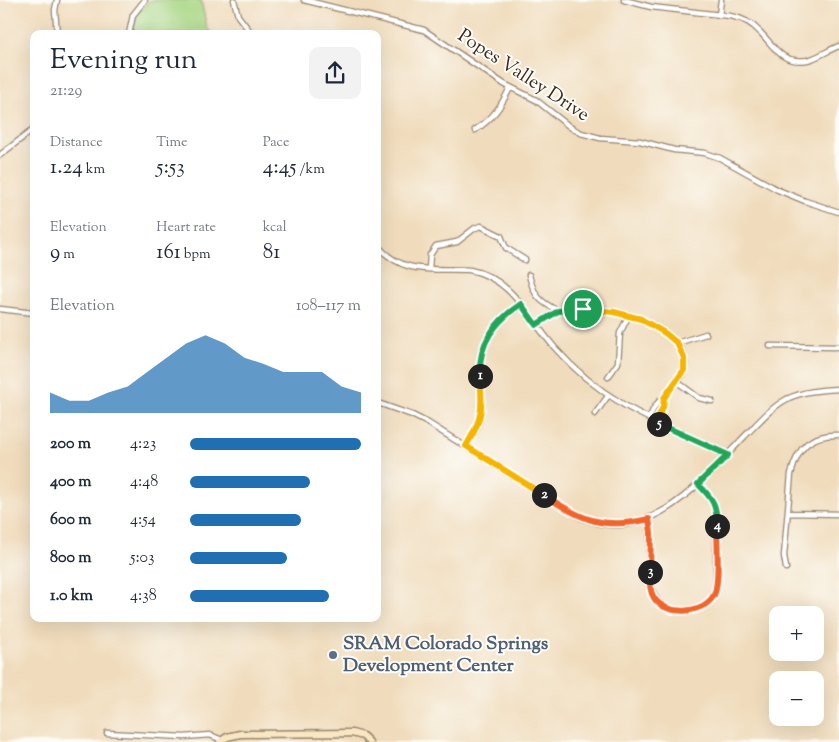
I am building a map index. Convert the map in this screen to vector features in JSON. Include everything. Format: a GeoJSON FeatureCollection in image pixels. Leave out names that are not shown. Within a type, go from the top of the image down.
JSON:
{"type":"FeatureCollection","features":[{"type":"Feature","properties":{"kind":"street"},"geometry":{"type":"LineString","coordinates":[[56,30],[55,10],[57,0]]}},
{"type":"Feature","properties":{"kind":"street"},"geometry":{"type":"LineString","coordinates":[[130,30],[133,15],[145,0]]}},
{"type":"Feature","properties":{"kind":"street"},"geometry":{"type":"LineString","coordinates":[[234,0],[238,16],[249,30]]}},
{"type":"Feature","properties":{"kind":"street","name":"Popes Valley Drive"},"geometry":{"type":"LineString","coordinates":[[304,0],[424,30],[510,88],[536,100],[570,127],[582,133],[600,138],[640,141],[674,150],[705,153],[720,158],[778,190],[839,212]]}},
{"type":"Feature","properties":{"kind":"street"},"geometry":{"type":"LineString","coordinates":[[624,0],[651,7],[719,14],[742,19],[752,24],[776,51],[790,59],[812,59],[839,46]]}},
{"type":"Feature","properties":{"kind":"street"},"geometry":{"type":"LineString","coordinates":[[719,14],[721,0]]}},
{"type":"Feature","properties":{"kind":"street"},"geometry":{"type":"LineString","coordinates":[[475,130],[485,124],[497,112],[510,88]]}},
{"type":"Feature","properties":{"kind":"street"},"geometry":{"type":"LineString","coordinates":[[0,155],[30,132]]}},
{"type":"Feature","properties":{"kind":"street"},"geometry":{"type":"LineString","coordinates":[[429,269],[430,255],[436,246],[457,242],[475,228],[481,226],[501,236],[506,248],[525,260]]}},
{"type":"Feature","properties":{"kind":"street"},"geometry":{"type":"LineString","coordinates":[[381,249],[398,263],[417,268],[478,272],[500,283],[521,304],[536,325],[573,367],[608,396],[649,419],[728,455]]}},
{"type":"Feature","properties":{"kind":"street"},"geometry":{"type":"LineString","coordinates":[[529,275],[536,296],[545,304],[558,311]]}},
{"type":"Feature","properties":{"kind":"street"},"geometry":{"type":"LineString","coordinates":[[583,309],[585,294]]}},
{"type":"Feature","properties":{"kind":"street"},"geometry":{"type":"LineString","coordinates":[[466,446],[477,429],[481,414],[480,372],[483,347],[496,324],[521,304]]}},
{"type":"Feature","properties":{"kind":"street"},"geometry":{"type":"LineString","coordinates":[[0,309],[30,313]]}},
{"type":"Feature","properties":{"kind":"street"},"geometry":{"type":"LineString","coordinates":[[536,325],[558,311],[605,310],[629,315],[653,325],[677,343],[682,351],[685,364],[684,370],[664,398],[656,403],[649,419]]}},
{"type":"Feature","properties":{"kind":"street"},"geometry":{"type":"LineString","coordinates":[[608,377],[618,363],[620,332],[629,315]]}},
{"type":"Feature","properties":{"kind":"street"},"geometry":{"type":"LineString","coordinates":[[677,343],[706,334]]}},
{"type":"Feature","properties":{"kind":"street"},"geometry":{"type":"LineString","coordinates":[[770,346],[839,347]]}},
{"type":"Feature","properties":{"kind":"street"},"geometry":{"type":"LineString","coordinates":[[676,381],[699,398],[712,401]]}},
{"type":"Feature","properties":{"kind":"street"},"geometry":{"type":"LineString","coordinates":[[381,404],[412,415],[582,518],[597,522],[628,524],[649,519],[669,508],[698,484],[766,415],[786,400],[808,392],[839,389]]}},
{"type":"Feature","properties":{"kind":"street"},"geometry":{"type":"LineString","coordinates":[[594,414],[608,396]]}},
{"type":"Feature","properties":{"kind":"street"},"geometry":{"type":"LineString","coordinates":[[656,422],[663,407],[664,398]]}},
{"type":"Feature","properties":{"kind":"street"},"geometry":{"type":"LineString","coordinates":[[786,568],[784,556],[791,474],[797,454],[811,441],[820,436],[839,435]]}},
{"type":"Feature","properties":{"kind":"street"},"geometry":{"type":"LineString","coordinates":[[649,519],[651,533],[650,584],[655,599],[663,606],[674,610],[695,609],[706,605],[714,596],[716,586],[717,513],[712,499],[698,484]]}},
{"type":"Feature","properties":{"kind":"street"},"geometry":{"type":"LineString","coordinates":[[788,513],[839,514]]}},
{"type":"Feature","properties":{"kind":"street"},"geometry":{"type":"LineString","coordinates":[[108,733],[184,737],[210,735],[221,741],[240,734],[352,734],[363,736],[368,741]]}},
{"type":"Feature","properties":{"kind":"green space"},"geometry":{"type":"Polygon","coordinates":[[[150,0],[201,0],[209,30],[133,30],[137,14],[150,0]]]}},
{"type":"Feature","properties":{"kind":"place","name":"SRAM Colorado Springs Development Center"},"geometry":{"type":"Point","coordinates":[333,655]}},
{"type":"Feature","properties":{"kind":"route"},"geometry":{"type":"LineString","coordinates":[[521,304],[536,325],[558,311],[583,309],[605,310],[641,319],[665,333],[677,343],[684,358],[684,370],[664,398],[663,407],[656,422],[728,455],[698,484],[712,499],[717,513],[716,591],[706,605],[690,610],[674,610],[663,606],[655,599],[650,589],[651,533],[649,519],[628,524],[613,524],[582,518],[466,446],[477,429],[481,414],[480,363],[483,347],[496,324],[521,304]]}}]}
